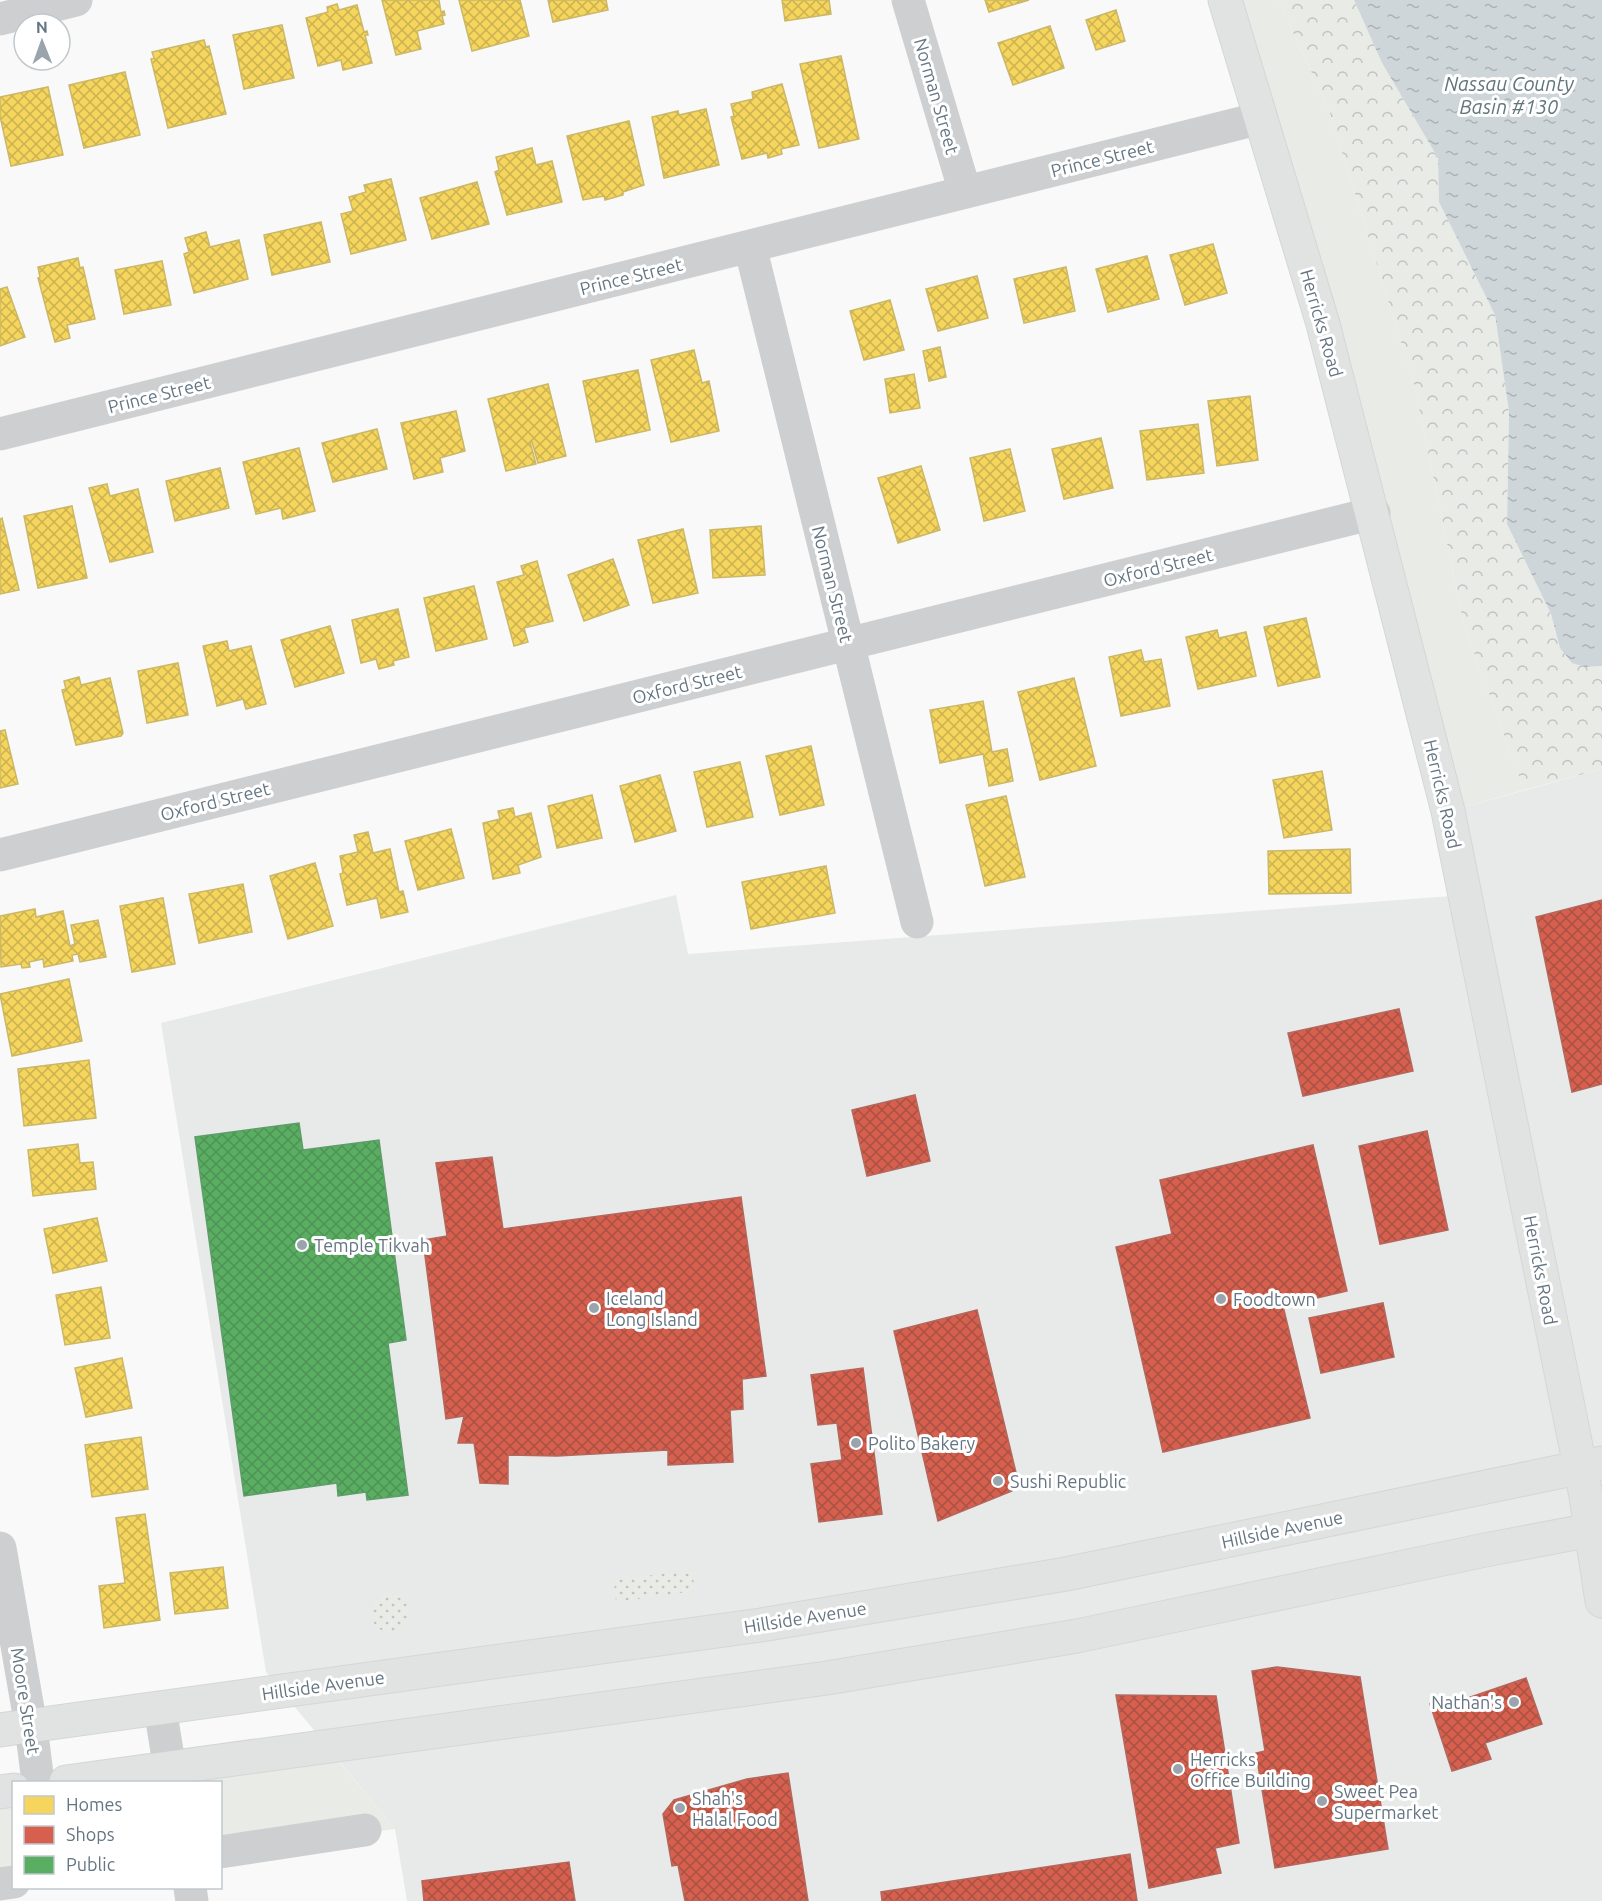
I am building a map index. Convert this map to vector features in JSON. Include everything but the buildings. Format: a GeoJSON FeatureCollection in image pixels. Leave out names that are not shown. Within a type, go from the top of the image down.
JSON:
{"type":"FeatureCollection","features":[{"type":"Feature","properties":{"kind":"main road","name":"Herricks Road"},"geometry":{"type":"LineString","coordinates":[[1226,0],[1323,324],[1374,513],[1448,811],[1591,1466],[1602,1601]]}},
{"type":"Feature","properties":{"kind":"main road","name":"Hillside Avenue"},"geometry":{"type":"LineString","coordinates":[[16,1728],[761,1625],[1066,1574],[1464,1490],[1591,1466]]}},
{"type":"Feature","properties":{"kind":"main road"},"geometry":{"type":"LineString","coordinates":[[81,1781],[171,1775],[771,1687],[1032,1644],[1485,1550],[1597,1530]]}},
{"type":"Feature","properties":{"kind":"street"},"geometry":{"type":"LineString","coordinates":[[0,19],[76,0]]}},
{"type":"Feature","properties":{"kind":"street","name":"Norman Street"},"geometry":{"type":"LineString","coordinates":[[909,0],[965,192]]}},
{"type":"Feature","properties":{"kind":"street","name":"Prince Street"},"geometry":{"type":"LineString","coordinates":[[0,434],[1261,118]]}},
{"type":"Feature","properties":{"kind":"street","name":"Norman Street"},"geometry":{"type":"LineString","coordinates":[[750,246],[917,922]]}},
{"type":"Feature","properties":{"kind":"street","name":"Oxford Street"},"geometry":{"type":"LineString","coordinates":[[0,855],[1374,513]]}},
{"type":"Feature","properties":{"kind":"street","name":"Moore Street"},"geometry":{"type":"LineString","coordinates":[[0,1548],[16,1728],[38,1781]]}},
{"type":"Feature","properties":{"kind":"street"},"geometry":{"type":"LineString","coordinates":[[160,1708],[171,1775]]}},
{"type":"Feature","properties":{"kind":"street"},"geometry":{"type":"LineString","coordinates":[[222,1852],[365,1830]]}},
{"type":"Feature","properties":{"kind":"shaded area"},"geometry":{"type":"Polygon","coordinates":[[[1602,769],[1602,1901],[407,1901],[395,1829],[266,1672],[161,1023],[676,895],[688,954],[1464,895],[1450,811],[1602,769]]]}},
{"type":"Feature","properties":{"kind":"green space"},"geometry":{"type":"Polygon","coordinates":[[[1225,0],[1278,0],[1329,110],[1414,384],[1464,625],[1524,790],[1450,811],[1225,0]]]}},
{"type":"Feature","properties":{"kind":"green space"},"geometry":{"type":"Polygon","coordinates":[[[1278,0],[1354,0],[1382,63],[1438,158],[1439,202],[1495,315],[1509,412],[1507,524],[1551,614],[1560,648],[1586,667],[1602,666],[1602,769],[1524,790],[1464,625],[1414,384],[1329,110],[1278,0]]]}},
{"type":"Feature","properties":{"kind":"green space"},"geometry":{"type":"Polygon","coordinates":[[[693,1570],[694,1591],[616,1602],[614,1580],[693,1570]]]}},
{"type":"Feature","properties":{"kind":"green space"},"geometry":{"type":"Polygon","coordinates":[[[390,1594],[404,1599],[409,1613],[404,1627],[390,1632],[376,1627],[371,1613],[376,1599],[390,1594]]]}},
{"type":"Feature","properties":{"kind":"green space"},"geometry":{"type":"Polygon","coordinates":[[[327,1747],[395,1829],[222,1853],[222,1781],[73,1781],[327,1747]]]}},
{"type":"Feature","properties":{"kind":"green space"},"geometry":{"type":"Polygon","coordinates":[[[12,1790],[12,1882],[0,1884],[0,1792],[12,1790]]]}},
{"type":"Feature","properties":{"kind":"water","name":"Nassau County Basin #130"},"geometry":{"type":"Polygon","coordinates":[[[1354,0],[1602,0],[1602,666],[1586,667],[1572,663],[1560,648],[1551,614],[1507,524],[1509,412],[1495,315],[1439,202],[1438,158],[1382,63],[1354,0]]]}},
{"type":"Feature","properties":{"kind":"place","name":"Temple Tikvah"},"geometry":{"type":"Point","coordinates":[302,1245]}},
{"type":"Feature","properties":{"kind":"place","name":"Foodtown"},"geometry":{"type":"Point","coordinates":[1221,1299]}},
{"type":"Feature","properties":{"kind":"place","name":"Iceland Long Island"},"geometry":{"type":"Point","coordinates":[594,1308]}},
{"type":"Feature","properties":{"kind":"place","name":"Polito Bakery"},"geometry":{"type":"Point","coordinates":[856,1443]}},
{"type":"Feature","properties":{"kind":"place","name":"Sushi Republic"},"geometry":{"type":"Point","coordinates":[998,1481]}},
{"type":"Feature","properties":{"kind":"place","name":"Nathan's"},"geometry":{"type":"Point","coordinates":[1514,1702]}},
{"type":"Feature","properties":{"kind":"place","name":"Herricks Office Building"},"geometry":{"type":"Point","coordinates":[1178,1769]}},
{"type":"Feature","properties":{"kind":"place","name":"Sweet Pea Supermarket"},"geometry":{"type":"Point","coordinates":[1322,1801]}},
{"type":"Feature","properties":{"kind":"place","name":"Shah's Halal Food"},"geometry":{"type":"Point","coordinates":[680,1808]}}]}
